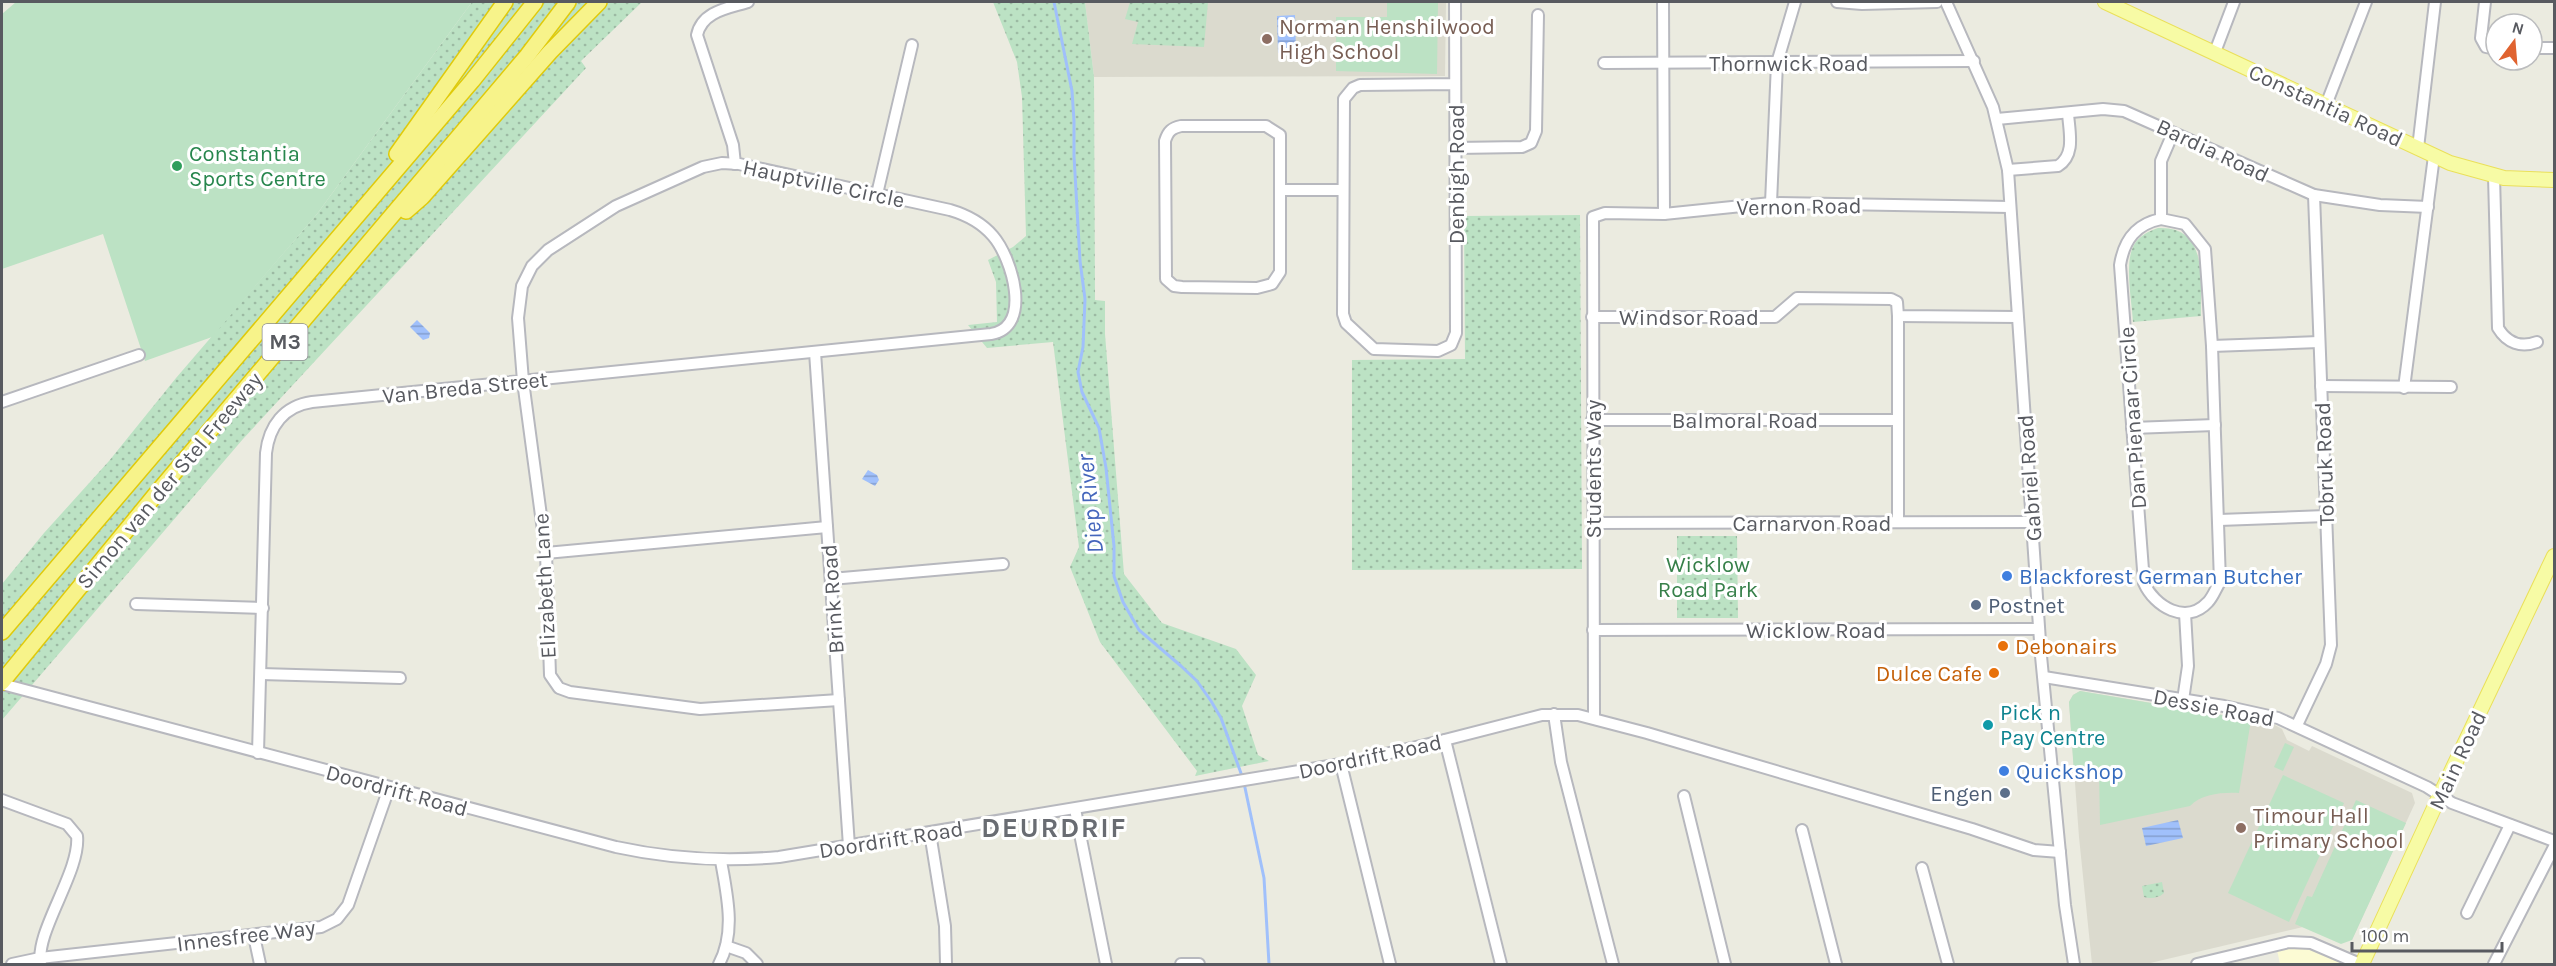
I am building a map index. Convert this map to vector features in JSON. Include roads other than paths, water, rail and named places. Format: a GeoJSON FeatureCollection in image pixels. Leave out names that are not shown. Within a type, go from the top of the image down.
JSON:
{"type":"FeatureCollection","features":[{"type":"Feature","properties":{"kind":"highway"},"geometry":{"type":"LineString","coordinates":[[339,234],[505,2]]}},
{"type":"Feature","properties":{"kind":"highway","name":"Simon van der Stel Freeway"},"geometry":{"type":"LineString","coordinates":[[2,632],[339,234],[472,81],[535,2]]}},
{"type":"Feature","properties":{"kind":"highway","name":"Simon van der Stel Freeway"},"geometry":{"type":"LineString","coordinates":[[2,683],[164,485],[527,56],[568,2]]}},
{"type":"Feature","properties":{"kind":"highway"},"geometry":{"type":"LineString","coordinates":[[388,220],[408,210],[422,197],[550,52],[599,2]]}},
{"type":"Feature","properties":{"kind":"main road","name":"Constantia Road"},"geometry":{"type":"LineString","coordinates":[[2105,2],[2125,5],[2215,52],[2434,156],[2494,176],[2529,181],[2554,180]]}},
{"type":"Feature","properties":{"kind":"main road","name":"Main Road"},"geometry":{"type":"LineString","coordinates":[[2361,964],[2440,795],[2553,564]]}},
{"type":"Feature","properties":{"kind":"street"},"geometry":{"type":"LineString","coordinates":[[735,164],[733,145],[698,35],[702,22],[710,15],[748,2]]}},
{"type":"Feature","properties":{"kind":"street","name":"Denbigh Road"},"geometry":{"type":"LineString","coordinates":[[1343,190],[1343,314],[1346,323],[1369,346],[1380,351],[1438,351],[1451,345],[1456,333],[1455,2]]}},
{"type":"Feature","properties":{"kind":"street"},"geometry":{"type":"LineString","coordinates":[[1663,2],[1664,214]]}},
{"type":"Feature","properties":{"kind":"street"},"geometry":{"type":"LineString","coordinates":[[1771,203],[1777,63],[1795,2]]}},
{"type":"Feature","properties":{"kind":"street"},"geometry":{"type":"LineString","coordinates":[[1837,2],[1862,4],[1937,2]]}},
{"type":"Feature","properties":{"kind":"street","name":"Gabriel Road"},"geometry":{"type":"LineString","coordinates":[[1946,2],[1974,61],[1997,119],[2008,170],[2039,629],[2060,852],[2074,964]]}},
{"type":"Feature","properties":{"kind":"street"},"geometry":{"type":"LineString","coordinates":[[2215,52],[2234,2]]}},
{"type":"Feature","properties":{"kind":"street"},"geometry":{"type":"LineString","coordinates":[[2326,105],[2366,2]]}},
{"type":"Feature","properties":{"kind":"street"},"geometry":{"type":"LineString","coordinates":[[2418,148],[2435,2]]}},
{"type":"Feature","properties":{"kind":"street"},"geometry":{"type":"LineString","coordinates":[[2484,43],[2481,38],[2485,2]]}},
{"type":"Feature","properties":{"kind":"street"},"geometry":{"type":"LineString","coordinates":[[1456,148],[1522,147],[1533,141],[1536,131],[1538,15]]}},
{"type":"Feature","properties":{"kind":"street"},"geometry":{"type":"LineString","coordinates":[[877,194],[912,45]]}},
{"type":"Feature","properties":{"kind":"street","name":"Thornwick Road"},"geometry":{"type":"LineString","coordinates":[[1604,63],[1974,61]]}},
{"type":"Feature","properties":{"kind":"street"},"geometry":{"type":"LineString","coordinates":[[1280,190],[1343,190],[1343,105],[1347,93],[1360,85],[1455,84]]}},
{"type":"Feature","properties":{"kind":"street","name":"Bardia Road"},"geometry":{"type":"LineString","coordinates":[[1997,119],[2103,109],[2124,111],[2314,195],[2380,205],[2428,207]]}},
{"type":"Feature","properties":{"kind":"street"},"geometry":{"type":"LineString","coordinates":[[2008,170],[2058,166],[2063,163],[2069,154],[2070,147],[2068,113]]}},
{"type":"Feature","properties":{"kind":"street"},"geometry":{"type":"LineString","coordinates":[[1181,126],[1272,128],[1280,135],[1281,142],[1280,190],[1280,272],[1272,284],[1257,288],[1182,287],[1170,284],[1164,271],[1165,141],[1167,133],[1181,126]]}},
{"type":"Feature","properties":{"kind":"street"},"geometry":{"type":"LineString","coordinates":[[2173,133],[2161,161],[2161,219],[2185,224],[2205,249],[2212,346],[2219,519],[2220,582],[2208,603],[2185,613],[2188,666],[2183,700]]}},
{"type":"Feature","properties":{"kind":"street"},"geometry":{"type":"LineString","coordinates":[[2404,388],[2434,156]]}},
{"type":"Feature","properties":{"kind":"street","name":"Hauptville Circle"},"geometry":{"type":"LineString","coordinates":[[523,381],[518,307],[526,276],[540,258],[557,243],[616,206],[703,167],[735,164],[960,213],[979,223],[994,237],[1005,253],[1012,271],[1015,308],[1013,317],[1008,326],[1000,332],[991,334]]}},
{"type":"Feature","properties":{"kind":"street"},"geometry":{"type":"LineString","coordinates":[[2494,176],[2498,328],[2502,335],[2516,344],[2537,342]]}},
{"type":"Feature","properties":{"kind":"street","name":"Tobruk Road"},"geometry":{"type":"LineString","coordinates":[[2297,725],[2330,655],[2331,632],[2314,195]]}},
{"type":"Feature","properties":{"kind":"street","name":"Vernon Road"},"geometry":{"type":"LineString","coordinates":[[1592,221],[1598,214],[1664,214],[1771,203],[2010,207]]}},
{"type":"Feature","properties":{"kind":"street","name":"Dan Pienaar Circle"},"geometry":{"type":"LineString","coordinates":[[2161,219],[2139,227],[2133,233],[2122,251],[2120,265],[2144,583],[2149,594],[2158,604],[2171,611],[2185,613]]}},
{"type":"Feature","properties":{"kind":"street","name":"Students Way"},"geometry":{"type":"LineString","coordinates":[[1592,221],[1594,717]]}},
{"type":"Feature","properties":{"kind":"street","name":"Windsor Road"},"geometry":{"type":"LineString","coordinates":[[1592,317],[1775,316],[1797,298],[1891,299],[1897,302],[1898,316]]}},
{"type":"Feature","properties":{"kind":"street"},"geometry":{"type":"LineString","coordinates":[[1898,522],[1898,316],[2017,317]]}},
{"type":"Feature","properties":{"kind":"street","name":"Van Breda Street"},"geometry":{"type":"LineString","coordinates":[[258,753],[266,453],[271,432],[283,414],[296,406],[312,402],[991,334]]}},
{"type":"Feature","properties":{"kind":"street"},"geometry":{"type":"LineString","coordinates":[[2212,346],[2319,342]]}},
{"type":"Feature","properties":{"kind":"street","name":"Brink Road"},"geometry":{"type":"LineString","coordinates":[[815,352],[849,846]]}},
{"type":"Feature","properties":{"kind":"street"},"geometry":{"type":"LineString","coordinates":[[2,402],[139,355]]}},
{"type":"Feature","properties":{"kind":"street","name":"Elizabeth Lane"},"geometry":{"type":"LineString","coordinates":[[523,381],[546,553],[549,670],[555,683],[564,691],[700,709],[839,700]]}},
{"type":"Feature","properties":{"kind":"street"},"geometry":{"type":"LineString","coordinates":[[2321,386],[2451,387]]}},
{"type":"Feature","properties":{"kind":"street","name":"Balmoral Road"},"geometry":{"type":"LineString","coordinates":[[1592,420],[1898,420]]}},
{"type":"Feature","properties":{"kind":"street"},"geometry":{"type":"LineString","coordinates":[[2132,428],[2215,425]]}},
{"type":"Feature","properties":{"kind":"street"},"geometry":{"type":"LineString","coordinates":[[2219,519],[2326,516]]}},
{"type":"Feature","properties":{"kind":"street","name":"Carnarvon Road"},"geometry":{"type":"LineString","coordinates":[[1593,522],[2032,522]]}},
{"type":"Feature","properties":{"kind":"street"},"geometry":{"type":"LineString","coordinates":[[546,553],[828,527]]}},
{"type":"Feature","properties":{"kind":"street"},"geometry":{"type":"LineString","coordinates":[[831,579],[1003,564]]}},
{"type":"Feature","properties":{"kind":"street"},"geometry":{"type":"LineString","coordinates":[[136,604],[262,608]]}},
{"type":"Feature","properties":{"kind":"street","name":"Wicklow Road"},"geometry":{"type":"LineString","coordinates":[[1593,630],[2039,629]]}},
{"type":"Feature","properties":{"kind":"street"},"geometry":{"type":"LineString","coordinates":[[261,674],[400,678]]}},
{"type":"Feature","properties":{"kind":"street","name":"Dessie Road"},"geometry":{"type":"LineString","coordinates":[[2044,677],[2261,713],[2297,725],[2452,803],[2554,841]]}},
{"type":"Feature","properties":{"kind":"street","name":"Doordrift Road"},"geometry":{"type":"LineString","coordinates":[[2,683],[389,788],[625,849],[666,857],[721,861],[779,857],[930,833],[1341,764],[1445,740],[1526,718],[1554,714],[1594,717],[1963,826],[2034,850],[2060,852]]}},
{"type":"Feature","properties":{"kind":"street"},"geometry":{"type":"LineString","coordinates":[[1554,714],[1562,762],[1613,964]]}},
{"type":"Feature","properties":{"kind":"street"},"geometry":{"type":"LineString","coordinates":[[1445,740],[1501,964]]}},
{"type":"Feature","properties":{"kind":"street"},"geometry":{"type":"LineString","coordinates":[[1341,764],[1390,964]]}},
{"type":"Feature","properties":{"kind":"street","name":"Innesfree Way"},"geometry":{"type":"LineString","coordinates":[[12,964],[254,936],[330,924],[343,914],[352,895],[389,788]]}},
{"type":"Feature","properties":{"kind":"street"},"geometry":{"type":"LineString","coordinates":[[1684,796],[1725,964]]}},
{"type":"Feature","properties":{"kind":"street"},"geometry":{"type":"LineString","coordinates":[[2,800],[67,824],[77,836],[76,852],[45,938],[40,961]]}},
{"type":"Feature","properties":{"kind":"street"},"geometry":{"type":"LineString","coordinates":[[1075,809],[1106,964]]}},
{"type":"Feature","properties":{"kind":"street"},"geometry":{"type":"LineString","coordinates":[[2467,913],[2510,825]]}},
{"type":"Feature","properties":{"kind":"street"},"geometry":{"type":"LineString","coordinates":[[1802,830],[1836,964]]}},
{"type":"Feature","properties":{"kind":"street"},"geometry":{"type":"LineString","coordinates":[[930,833],[943,913],[946,964]]}},
{"type":"Feature","properties":{"kind":"street"},"geometry":{"type":"LineString","coordinates":[[2494,964],[2554,847]]}},
{"type":"Feature","properties":{"kind":"street"},"geometry":{"type":"LineString","coordinates":[[719,964],[726,946],[729,916],[721,861]]}},
{"type":"Feature","properties":{"kind":"street"},"geometry":{"type":"LineString","coordinates":[[1922,868],[1948,964]]}},
{"type":"Feature","properties":{"kind":"street"},"geometry":{"type":"LineString","coordinates":[[254,936],[260,964]]}},
{"type":"Feature","properties":{"kind":"street"},"geometry":{"type":"LineString","coordinates":[[2197,964],[2289,942],[2302,941],[2361,964]]}},
{"type":"Feature","properties":{"kind":"street"},"geometry":{"type":"LineString","coordinates":[[726,946],[746,953],[757,964]]}},
{"type":"Feature","properties":{"kind":"street"},"geometry":{"type":"LineString","coordinates":[[1181,964],[1199,964]]}},
{"type":"Feature","properties":{"kind":"water"},"geometry":{"type":"Polygon","coordinates":[[[1295,15],[1296,53],[1278,53],[1277,16],[1295,15]]]}},
{"type":"Feature","properties":{"kind":"water"},"geometry":{"type":"Polygon","coordinates":[[[417,320],[430,333],[429,338],[423,340],[410,327],[417,320]]]}},
{"type":"Feature","properties":{"kind":"water"},"geometry":{"type":"Polygon","coordinates":[[[868,470],[877,475],[879,480],[875,486],[862,479],[868,470]]]}},
{"type":"Feature","properties":{"kind":"water"},"geometry":{"type":"Polygon","coordinates":[[[2178,820],[2183,838],[2146,846],[2142,828],[2178,820]]]}},
{"type":"Feature","properties":{"kind":"waterway","name":"Diep River"},"geometry":{"type":"LineString","coordinates":[[1054,2],[1072,91],[1074,121],[1080,261],[1085,299],[1083,347],[1078,372],[1082,392],[1099,428],[1106,468],[1114,546],[1114,576],[1123,602],[1139,630],[1197,681],[1211,701],[1221,718],[1242,776]]}},
{"type":"Feature","properties":{"kind":"waterway","name":"Diep River"},"geometry":{"type":"LineString","coordinates":[[1244,783],[1264,878],[1269,964]]}},
{"type":"Feature","properties":{"kind":"place","name":"Norman Henshilwood High School"},"geometry":{"type":"Point","coordinates":[1267,39]}},
{"type":"Feature","properties":{"kind":"place","name":"Constantia Sports Centre"},"geometry":{"type":"Point","coordinates":[177,166]}},
{"type":"Feature","properties":{"kind":"place","name":"Blackforest German Butcher"},"geometry":{"type":"Point","coordinates":[2007,576]}},
{"type":"Feature","properties":{"kind":"place","name":"Postnet"},"geometry":{"type":"Point","coordinates":[1976,605]}},
{"type":"Feature","properties":{"kind":"place","name":"Debonairs"},"geometry":{"type":"Point","coordinates":[2003,646]}},
{"type":"Feature","properties":{"kind":"place","name":"Dulce Cafe"},"geometry":{"type":"Point","coordinates":[1994,673]}},
{"type":"Feature","properties":{"kind":"place","name":"Pick n Pay Centre"},"geometry":{"type":"Point","coordinates":[1988,725]}},
{"type":"Feature","properties":{"kind":"place","name":"Quickshop"},"geometry":{"type":"Point","coordinates":[2004,771]}},
{"type":"Feature","properties":{"kind":"place","name":"Engen"},"geometry":{"type":"Point","coordinates":[2005,793]}},
{"type":"Feature","properties":{"kind":"place","name":"Timour Hall Primary School"},"geometry":{"type":"Point","coordinates":[2241,828]}},
{"type":"Feature","properties":{"kind":"district","name":"DEURDRIF"},"geometry":{"type":"Point","coordinates":[1054,827]}},
{"type":"Feature","properties":{"kind":"park label","name":"Wicklow Road Park"},"geometry":{"type":"Point","coordinates":[1708,576]}}]}
